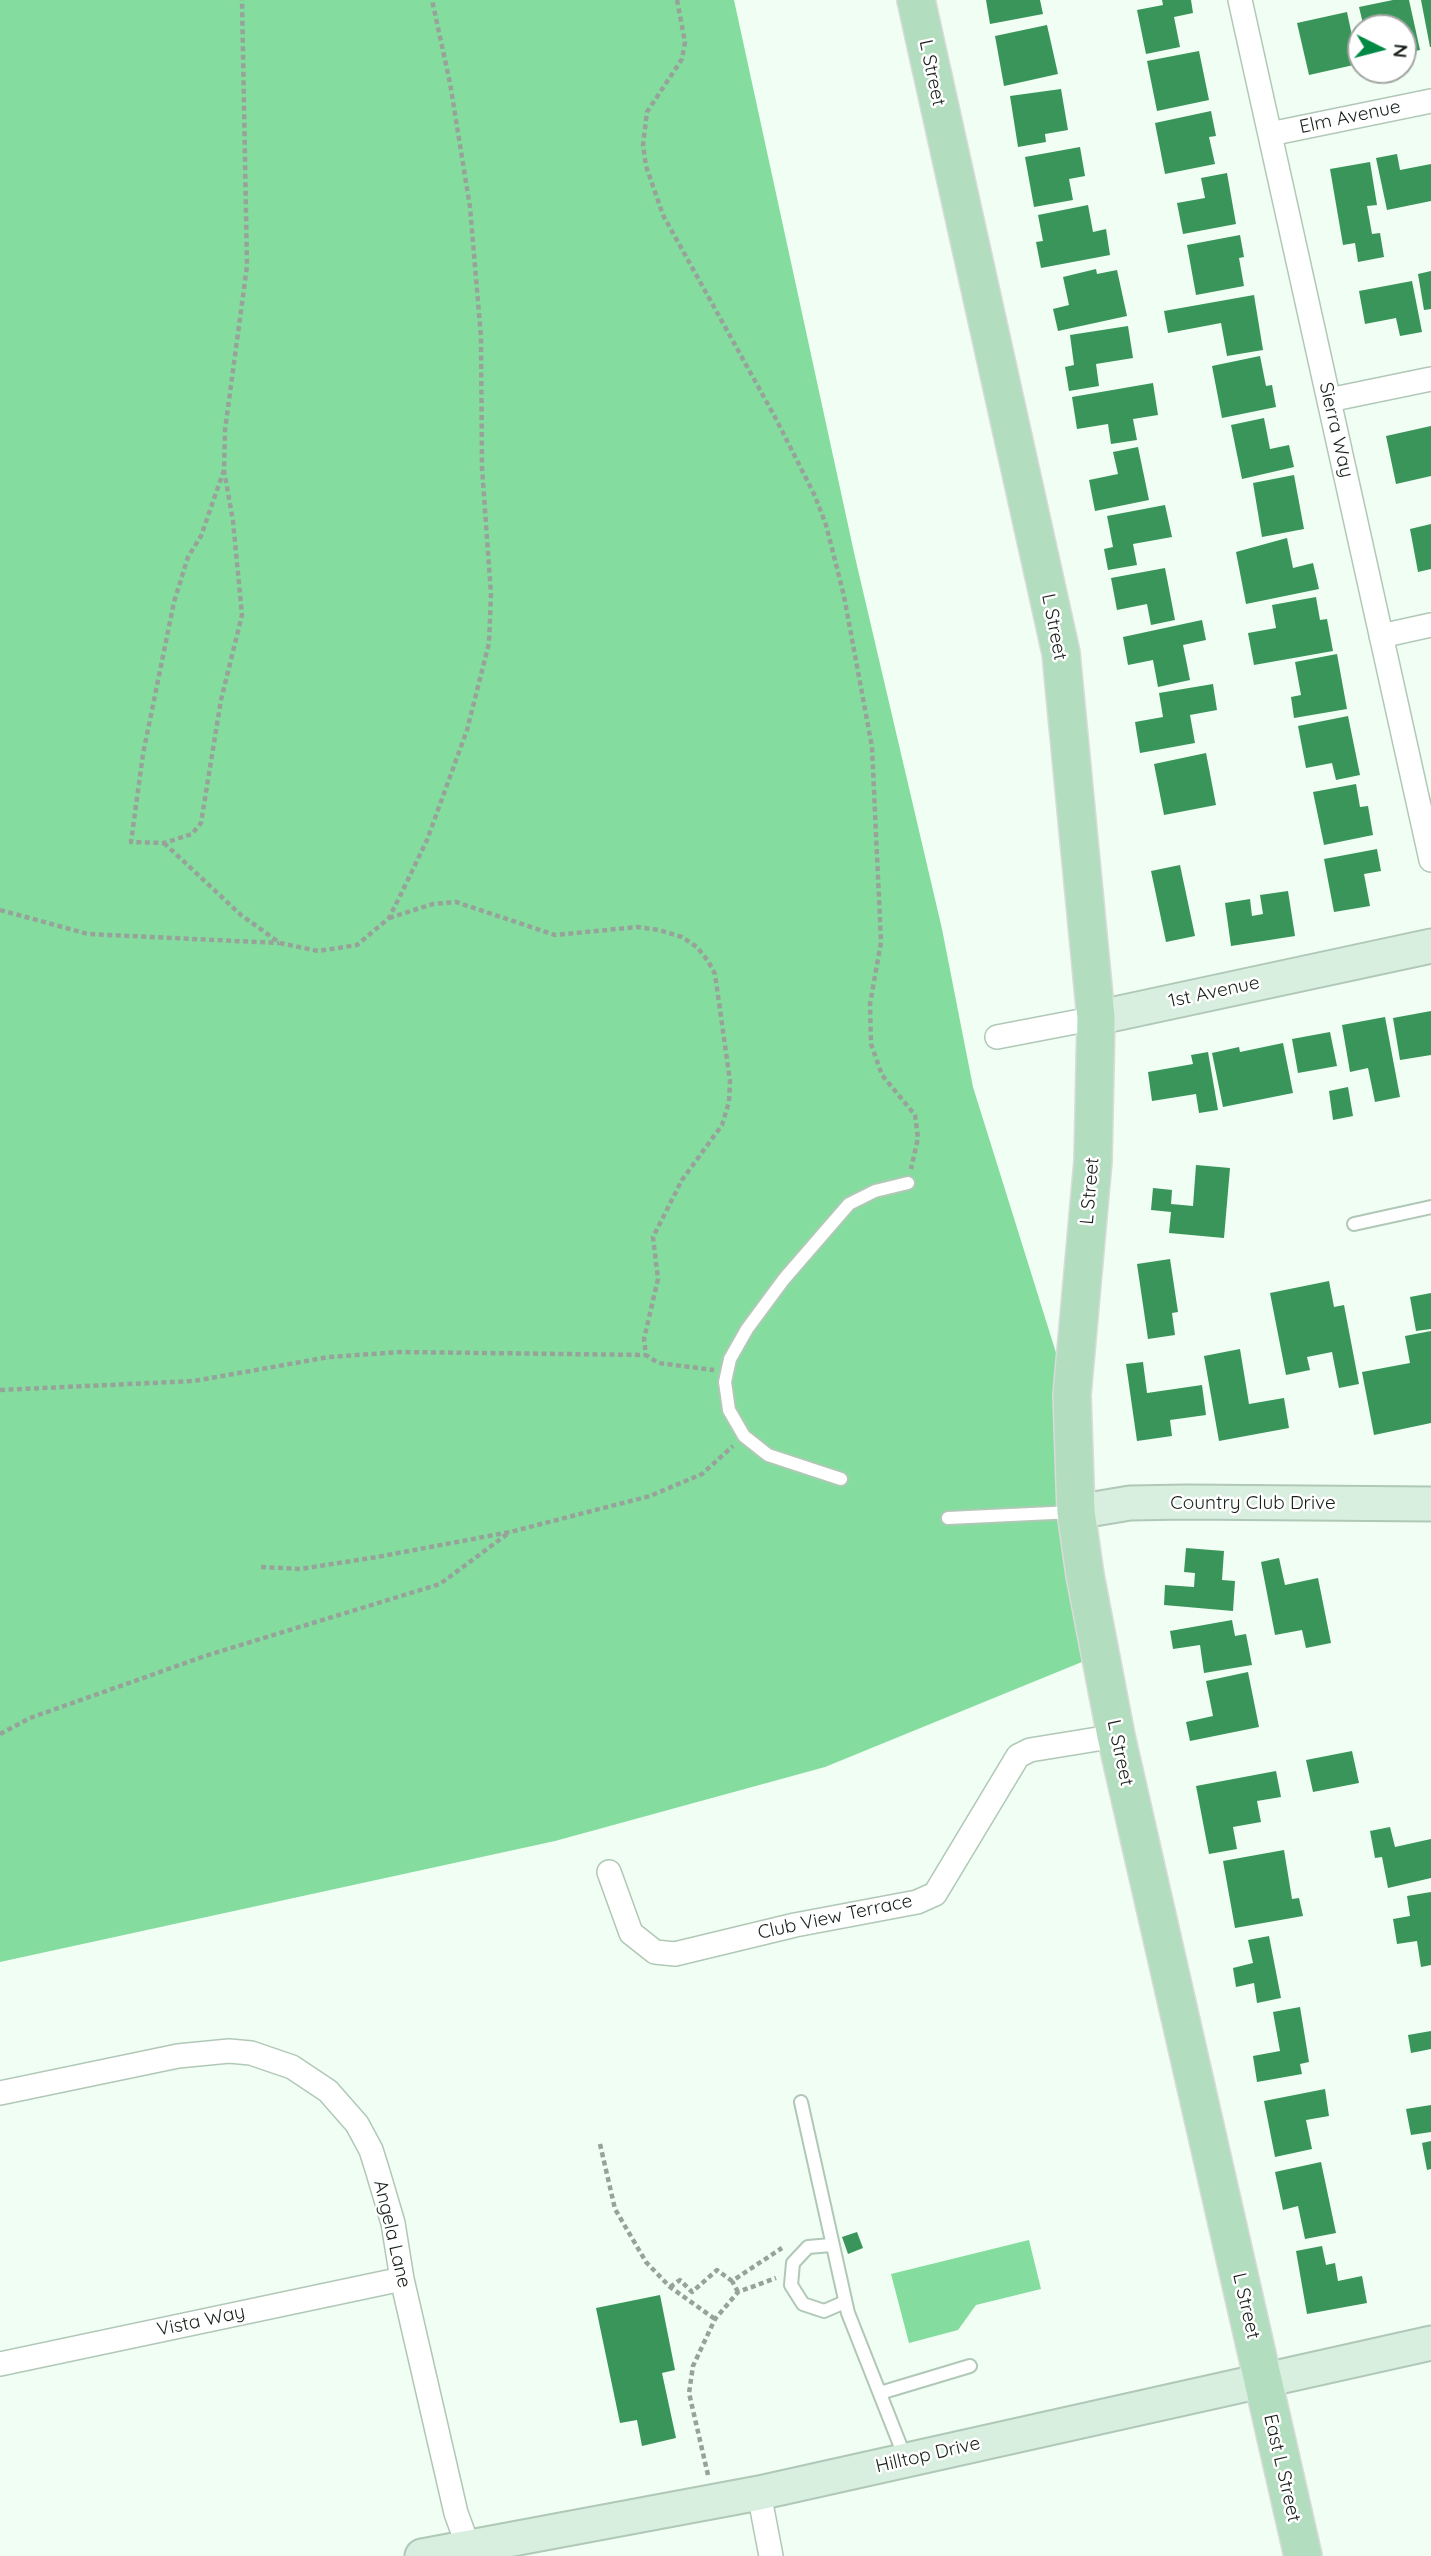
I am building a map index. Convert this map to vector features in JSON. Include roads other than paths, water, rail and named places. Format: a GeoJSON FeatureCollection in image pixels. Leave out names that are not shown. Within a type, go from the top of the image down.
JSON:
{"type":"FeatureCollection","features":[{"type":"Feature","properties":{"kind":"main road","name":"L Street"},"geometry":{"type":"LineString","coordinates":[[916,0],[1061,653],[1096,1018],[1093,1161],[1072,1395],[1076,1512],[1084,1575],[1116,1736],[1263,2379]]}},
{"type":"Feature","properties":{"kind":"main road","name":"1st Avenue"},"geometry":{"type":"LineString","coordinates":[[1096,1018],[1431,946]]}},
{"type":"Feature","properties":{"kind":"main road","name":"Country Club Drive"},"geometry":{"type":"LineString","coordinates":[[1076,1512],[1130,1503],[1174,1502],[1430,1509]]}},
{"type":"Feature","properties":{"kind":"main road","name":"Hilltop Drive"},"geometry":{"type":"LineString","coordinates":[[422,2556],[759,2493],[1431,2343]]}},
{"type":"Feature","properties":{"kind":"main road","name":"East L Street"},"geometry":{"type":"LineString","coordinates":[[1263,2379],[1303,2556]]}},
{"type":"Feature","properties":{"kind":"street","name":"Sierra Way"},"geometry":{"type":"LineString","coordinates":[[1240,0],[1431,860]]}},
{"type":"Feature","properties":{"kind":"street","name":"Elm Avenue"},"geometry":{"type":"LineString","coordinates":[[1270,134],[1431,101]]}},
{"type":"Feature","properties":{"kind":"street"},"geometry":{"type":"LineString","coordinates":[[1329,400],[1431,379]]}},
{"type":"Feature","properties":{"kind":"street"},"geometry":{"type":"LineString","coordinates":[[1381,636],[1431,625]]}},
{"type":"Feature","properties":{"kind":"street","name":"1st Avenue"},"geometry":{"type":"LineString","coordinates":[[997,1037],[1096,1018]]}},
{"type":"Feature","properties":{"kind":"street","name":"Club View Terrace"},"geometry":{"type":"LineString","coordinates":[[609,1872],[631,1933],[655,1952],[675,1954],[795,1925],[917,1902],[935,1894],[1018,1756],[1030,1750],[1116,1736]]}},
{"type":"Feature","properties":{"kind":"street","name":"Angela Lane"},"geometry":{"type":"LineString","coordinates":[[0,2093],[207,2051],[251,2053],[292,2067],[328,2091],[357,2124],[371,2150],[393,2223],[402,2279],[456,2513],[468,2546]]}},
{"type":"Feature","properties":{"kind":"street","name":"Vista Way"},"geometry":{"type":"LineString","coordinates":[[0,2364],[402,2279]]}},
{"type":"Feature","properties":{"kind":"street"},"geometry":{"type":"LineString","coordinates":[[759,2493],[771,2556]]}},
{"type":"Feature","properties":{"kind":"lane"},"geometry":{"type":"LineString","coordinates":[[841,1479],[768,1455],[744,1436],[729,1410],[725,1382],[730,1359],[747,1329],[830,1223],[849,1204],[875,1191],[908,1184]]}},
{"type":"Feature","properties":{"kind":"lane"},"geometry":{"type":"LineString","coordinates":[[1354,1224],[1431,1207]]}},
{"type":"Feature","properties":{"kind":"lane"},"geometry":{"type":"LineString","coordinates":[[948,1518],[1076,1512]]}},
{"type":"Feature","properties":{"kind":"lane"},"geometry":{"type":"LineString","coordinates":[[801,2102],[845,2302],[906,2460]]}},
{"type":"Feature","properties":{"kind":"lane"},"geometry":{"type":"LineString","coordinates":[[831,2245],[808,2247],[793,2263],[790,2285],[803,2304],[824,2311],[845,2302]]}},
{"type":"Feature","properties":{"kind":"lane"},"geometry":{"type":"LineString","coordinates":[[880,2393],[970,2366]]}}]}
